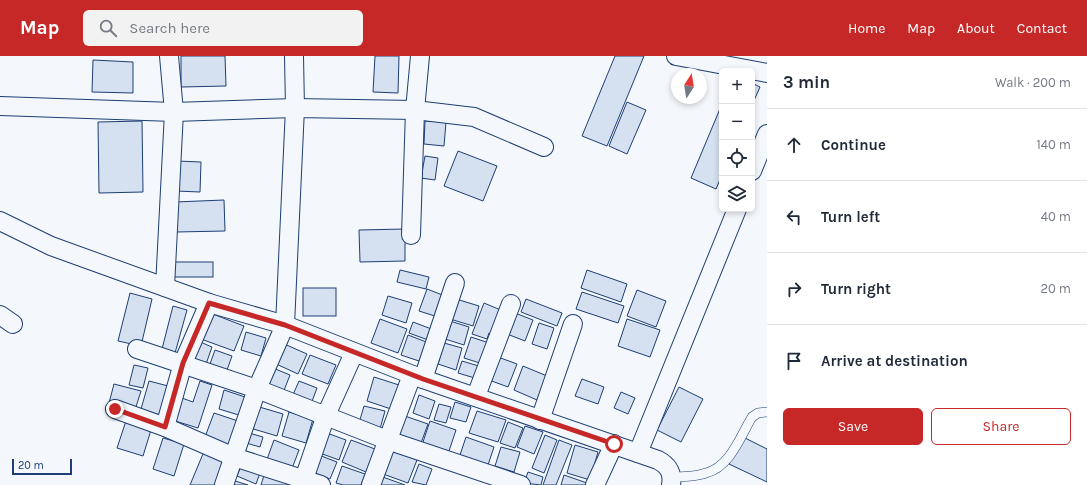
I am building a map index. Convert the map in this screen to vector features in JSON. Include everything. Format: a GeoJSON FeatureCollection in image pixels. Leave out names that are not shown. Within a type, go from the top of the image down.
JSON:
{"type":"FeatureCollection","features":[{"type":"Feature","properties":{"kind":"street"},"geometry":{"type":"LineString","coordinates":[[165,286],[174,112],[169,56]]}},
{"type":"Feature","properties":{"kind":"street"},"geometry":{"type":"LineString","coordinates":[[224,485],[257,388],[285,325],[295,108],[294,56]]}},
{"type":"Feature","properties":{"kind":"street"},"geometry":{"type":"LineString","coordinates":[[411,235],[415,110],[420,56]]}},
{"type":"Feature","properties":{"kind":"street"},"geometry":{"type":"LineString","coordinates":[[676,56],[767,73]]}},
{"type":"Feature","properties":{"kind":"street"},"geometry":{"type":"LineString","coordinates":[[0,106],[174,112],[295,108],[415,110],[459,114],[474,117],[544,147]]}},
{"type":"Feature","properties":{"kind":"street"},"geometry":{"type":"LineString","coordinates":[[755,164],[767,134]]}},
{"type":"Feature","properties":{"kind":"street"},"geometry":{"type":"LineString","coordinates":[[638,453],[735,212]]}},
{"type":"Feature","properties":{"kind":"street"},"geometry":{"type":"LineString","coordinates":[[0,221],[52,246],[209,303],[285,325],[418,377],[638,453],[665,464],[670,470],[671,481]]}},
{"type":"Feature","properties":{"kind":"street"},"geometry":{"type":"LineString","coordinates":[[370,485],[387,440],[418,377],[455,282]]}},
{"type":"Feature","properties":{"kind":"street"},"geometry":{"type":"LineString","coordinates":[[165,427],[183,363],[209,303]]}},
{"type":"Feature","properties":{"kind":"street"},"geometry":{"type":"LineString","coordinates":[[476,396],[511,304]]}},
{"type":"Feature","properties":{"kind":"street"},"geometry":{"type":"LineString","coordinates":[[540,420],[573,324]]}},
{"type":"Feature","properties":{"kind":"street"},"geometry":{"type":"LineString","coordinates":[[137,349],[257,388],[387,440],[521,485]]}},
{"type":"Feature","properties":{"kind":"street"},"geometry":{"type":"LineString","coordinates":[[304,478],[326,415],[354,353]]}},
{"type":"Feature","properties":{"kind":"street"},"geometry":{"type":"LineString","coordinates":[[115,409],[165,427],[234,457],[304,478],[321,485]]}},
{"type":"Feature","properties":{"kind":"street"},"geometry":{"type":"LineString","coordinates":[[595,485],[614,444]]}},
{"type":"Feature","properties":{"kind":"lane"},"geometry":{"type":"LineString","coordinates":[[671,481],[705,474],[725,463],[752,417],[758,413],[767,412]]}},
{"type":"Feature","properties":{"kind":"building"},"geometry":{"type":"Polygon","coordinates":[[[181,56],[225,56],[226,86],[181,87],[181,56]]]}},
{"type":"Feature","properties":{"kind":"building"},"geometry":{"type":"Polygon","coordinates":[[[375,56],[399,56],[398,93],[373,92],[375,56]]]}},
{"type":"Feature","properties":{"kind":"building"},"geometry":{"type":"Polygon","coordinates":[[[615,56],[644,56],[607,146],[582,136],[615,56]]]}},
{"type":"Feature","properties":{"kind":"building"},"geometry":{"type":"Polygon","coordinates":[[[93,60],[133,62],[133,93],[92,92],[93,60]]]}},
{"type":"Feature","properties":{"kind":"building"},"geometry":{"type":"Polygon","coordinates":[[[755,84],[760,87],[755,98],[755,84]]]}},
{"type":"Feature","properties":{"kind":"building"},"geometry":{"type":"Polygon","coordinates":[[[627,102],[646,110],[627,154],[609,146],[627,102]]]}},
{"type":"Feature","properties":{"kind":"building"},"geometry":{"type":"Polygon","coordinates":[[[719,111],[719,182],[716,189],[691,178],[719,111]]]}},
{"type":"Feature","properties":{"kind":"building"},"geometry":{"type":"Polygon","coordinates":[[[142,121],[143,192],[99,193],[98,122],[142,121]]]}},
{"type":"Feature","properties":{"kind":"building"},"geometry":{"type":"Polygon","coordinates":[[[425,121],[446,122],[444,146],[424,144],[425,121]]]}},
{"type":"Feature","properties":{"kind":"building"},"geometry":{"type":"Polygon","coordinates":[[[458,151],[497,166],[483,201],[444,186],[458,151]]]}},
{"type":"Feature","properties":{"kind":"building"},"geometry":{"type":"Polygon","coordinates":[[[425,156],[438,158],[435,180],[421,178],[425,156]]]}},
{"type":"Feature","properties":{"kind":"building"},"geometry":{"type":"Polygon","coordinates":[[[177,161],[201,162],[200,192],[176,191],[177,161]]]}},
{"type":"Feature","properties":{"kind":"building"},"geometry":{"type":"Polygon","coordinates":[[[224,200],[225,231],[176,232],[175,202],[224,200]]]}},
{"type":"Feature","properties":{"kind":"building"},"geometry":{"type":"Polygon","coordinates":[[[405,229],[405,261],[360,262],[359,230],[405,229]]]}},
{"type":"Feature","properties":{"kind":"building"},"geometry":{"type":"Polygon","coordinates":[[[171,262],[213,262],[213,277],[171,277],[171,262]]]}},
{"type":"Feature","properties":{"kind":"building"},"geometry":{"type":"Polygon","coordinates":[[[400,270],[429,277],[426,289],[397,282],[400,270]]]}},
{"type":"Feature","properties":{"kind":"building"},"geometry":{"type":"Polygon","coordinates":[[[587,270],[627,284],[621,302],[581,288],[587,270]]]}},
{"type":"Feature","properties":{"kind":"building"},"geometry":{"type":"Polygon","coordinates":[[[303,288],[336,288],[336,316],[303,316],[303,288]]]}},
{"type":"Feature","properties":{"kind":"building"},"geometry":{"type":"Polygon","coordinates":[[[427,289],[445,296],[438,317],[419,311],[427,289]]]}},
{"type":"Feature","properties":{"kind":"building"},"geometry":{"type":"Polygon","coordinates":[[[637,290],[666,301],[656,327],[627,316],[637,290]]]}},
{"type":"Feature","properties":{"kind":"building"},"geometry":{"type":"Polygon","coordinates":[[[582,292],[624,306],[618,323],[576,309],[582,292]]]}},
{"type":"Feature","properties":{"kind":"building"},"geometry":{"type":"Polygon","coordinates":[[[130,293],[152,299],[141,346],[118,341],[130,293]]]}},
{"type":"Feature","properties":{"kind":"building"},"geometry":{"type":"Polygon","coordinates":[[[388,296],[412,303],[406,323],[382,315],[388,296]]]}},
{"type":"Feature","properties":{"kind":"building"},"geometry":{"type":"Polygon","coordinates":[[[456,299],[479,306],[473,326],[450,319],[456,299]]]}},
{"type":"Feature","properties":{"kind":"building"},"geometry":{"type":"Polygon","coordinates":[[[526,299],[562,313],[557,326],[521,312],[526,299]]]}},
{"type":"Feature","properties":{"kind":"building"},"geometry":{"type":"Polygon","coordinates":[[[484,303],[503,311],[494,335],[489,333],[487,339],[472,334],[484,303]]]}},
{"type":"Feature","properties":{"kind":"building"},"geometry":{"type":"Polygon","coordinates":[[[173,306],[187,310],[175,353],[162,349],[173,306]]]}},
{"type":"Feature","properties":{"kind":"building"},"geometry":{"type":"Polygon","coordinates":[[[210,313],[244,326],[234,351],[201,339],[210,313]]]}},
{"type":"Feature","properties":{"kind":"building"},"geometry":{"type":"Polygon","coordinates":[[[515,313],[533,320],[525,341],[507,334],[515,313]]]}},
{"type":"Feature","properties":{"kind":"building"},"geometry":{"type":"Polygon","coordinates":[[[380,319],[407,329],[398,353],[371,343],[380,319]]]}},
{"type":"Feature","properties":{"kind":"building"},"geometry":{"type":"Polygon","coordinates":[[[627,319],[660,330],[650,357],[618,346],[627,319]]]}},
{"type":"Feature","properties":{"kind":"building"},"geometry":{"type":"Polygon","coordinates":[[[450,321],[469,327],[464,345],[445,339],[450,321]]]}},
{"type":"Feature","properties":{"kind":"building"},"geometry":{"type":"Polygon","coordinates":[[[413,322],[434,330],[431,341],[409,333],[413,322]]]}},
{"type":"Feature","properties":{"kind":"building"},"geometry":{"type":"Polygon","coordinates":[[[539,323],[554,328],[547,349],[532,344],[539,323]]]}},
{"type":"Feature","properties":{"kind":"building"},"geometry":{"type":"Polygon","coordinates":[[[246,332],[266,338],[261,356],[241,350],[246,332]]]}},
{"type":"Feature","properties":{"kind":"building"},"geometry":{"type":"Polygon","coordinates":[[[408,335],[429,343],[422,362],[401,355],[408,335]]]}},
{"type":"Feature","properties":{"kind":"building"},"geometry":{"type":"Polygon","coordinates":[[[471,337],[489,343],[483,364],[464,358],[471,337]]]}},
{"type":"Feature","properties":{"kind":"building"},"geometry":{"type":"Polygon","coordinates":[[[198,341],[212,347],[205,367],[190,361],[198,341]]]}},
{"type":"Feature","properties":{"kind":"building"},"geometry":{"type":"Polygon","coordinates":[[[282,343],[307,354],[298,374],[274,363],[282,343]]]}},
{"type":"Feature","properties":{"kind":"building"},"geometry":{"type":"Polygon","coordinates":[[[444,343],[462,348],[456,370],[438,364],[444,343]]]}},
{"type":"Feature","properties":{"kind":"building"},"geometry":{"type":"Polygon","coordinates":[[[215,350],[232,356],[227,370],[210,364],[215,350]]]}},
{"type":"Feature","properties":{"kind":"building"},"geometry":{"type":"Polygon","coordinates":[[[310,355],[336,365],[328,384],[302,374],[310,355]]]}},
{"type":"Feature","properties":{"kind":"building"},"geometry":{"type":"Polygon","coordinates":[[[498,357],[517,364],[508,387],[489,380],[498,357]]]}},
{"type":"Feature","properties":{"kind":"building"},"geometry":{"type":"Polygon","coordinates":[[[462,361],[482,367],[478,379],[458,373],[462,361]]]}},
{"type":"Feature","properties":{"kind":"building"},"geometry":{"type":"Polygon","coordinates":[[[134,365],[148,368],[143,388],[129,385],[134,365]]]}},
{"type":"Feature","properties":{"kind":"building"},"geometry":{"type":"Polygon","coordinates":[[[523,366],[547,376],[537,400],[514,390],[523,366]]]}},
{"type":"Feature","properties":{"kind":"building"},"geometry":{"type":"Polygon","coordinates":[[[273,368],[290,375],[283,393],[266,386],[273,368]]]}},
{"type":"Feature","properties":{"kind":"building"},"geometry":{"type":"Polygon","coordinates":[[[374,377],[399,385],[391,409],[367,401],[374,377]]]}},
{"type":"Feature","properties":{"kind":"building"},"geometry":{"type":"Polygon","coordinates":[[[582,379],[604,387],[598,404],[575,396],[582,379]]]}},
{"type":"Feature","properties":{"kind":"building"},"geometry":{"type":"Polygon","coordinates":[[[149,381],[172,387],[163,416],[141,409],[149,381]]]}},
{"type":"Feature","properties":{"kind":"building"},"geometry":{"type":"Polygon","coordinates":[[[200,381],[212,385],[198,428],[172,420],[179,397],[193,402],[200,381]]]}},
{"type":"Feature","properties":{"kind":"building"},"geometry":{"type":"Polygon","coordinates":[[[299,381],[317,388],[311,404],[292,397],[299,381]]]}},
{"type":"Feature","properties":{"kind":"building"},"geometry":{"type":"Polygon","coordinates":[[[114,384],[141,391],[135,410],[109,403],[114,384]]]}},
{"type":"Feature","properties":{"kind":"building"},"geometry":{"type":"Polygon","coordinates":[[[679,387],[703,399],[681,442],[657,430],[679,387]]]}},
{"type":"Feature","properties":{"kind":"building"},"geometry":{"type":"Polygon","coordinates":[[[224,390],[248,398],[242,416],[219,409],[224,390]]]}},
{"type":"Feature","properties":{"kind":"building"},"geometry":{"type":"Polygon","coordinates":[[[621,392],[635,398],[628,414],[614,408],[621,392]]]}},
{"type":"Feature","properties":{"kind":"building"},"geometry":{"type":"Polygon","coordinates":[[[419,395],[435,401],[429,419],[413,413],[419,395]]]}},
{"type":"Feature","properties":{"kind":"building"},"geometry":{"type":"Polygon","coordinates":[[[455,402],[471,407],[466,422],[450,418],[455,402]]]}},
{"type":"Feature","properties":{"kind":"building"},"geometry":{"type":"Polygon","coordinates":[[[439,404],[451,407],[446,423],[434,420],[439,404]]]}},
{"type":"Feature","properties":{"kind":"building"},"geometry":{"type":"Polygon","coordinates":[[[256,406],[283,414],[277,436],[250,428],[256,406]]]}},
{"type":"Feature","properties":{"kind":"building"},"geometry":{"type":"Polygon","coordinates":[[[364,406],[385,411],[380,429],[359,423],[364,406]]]}},
{"type":"Feature","properties":{"kind":"building"},"geometry":{"type":"Polygon","coordinates":[[[477,411],[506,420],[498,442],[469,433],[477,411]]]}},
{"type":"Feature","properties":{"kind":"building"},"geometry":{"type":"Polygon","coordinates":[[[289,412],[313,419],[306,443],[282,436],[289,412]]]}},
{"type":"Feature","properties":{"kind":"building"},"geometry":{"type":"Polygon","coordinates":[[[214,413],[241,422],[232,447],[205,437],[214,413]]]}},
{"type":"Feature","properties":{"kind":"building"},"geometry":{"type":"Polygon","coordinates":[[[402,415],[428,424],[421,443],[395,435],[402,415]]]}},
{"type":"Feature","properties":{"kind":"building"},"geometry":{"type":"Polygon","coordinates":[[[126,421],[151,430],[143,456],[117,448],[126,421]]]}},
{"type":"Feature","properties":{"kind":"building"},"geometry":{"type":"Polygon","coordinates":[[[430,421],[456,430],[448,454],[422,445],[430,421]]]}},
{"type":"Feature","properties":{"kind":"building"},"geometry":{"type":"Polygon","coordinates":[[[508,422],[523,428],[515,448],[500,443],[508,422]]]}},
{"type":"Feature","properties":{"kind":"building"},"geometry":{"type":"Polygon","coordinates":[[[525,426],[543,432],[534,454],[517,447],[525,426]]]}},
{"type":"Feature","properties":{"kind":"building"},"geometry":{"type":"Polygon","coordinates":[[[324,432],[346,440],[339,460],[317,452],[324,432]]]}},
{"type":"Feature","properties":{"kind":"building"},"geometry":{"type":"Polygon","coordinates":[[[249,433],[263,437],[260,447],[246,443],[249,433]]]}},
{"type":"Feature","properties":{"kind":"building"},"geometry":{"type":"Polygon","coordinates":[[[545,435],[557,440],[544,473],[532,468],[545,435]]]}},
{"type":"Feature","properties":{"kind":"building"},"geometry":{"type":"Polygon","coordinates":[[[466,437],[494,447],[487,468],[459,458],[466,437]]]}},
{"type":"Feature","properties":{"kind":"building"},"geometry":{"type":"Polygon","coordinates":[[[743,437],[767,449],[767,482],[729,464],[743,437]]]}},
{"type":"Feature","properties":{"kind":"building"},"geometry":{"type":"Polygon","coordinates":[[[163,438],[184,444],[174,476],[153,469],[163,438]]]}},
{"type":"Feature","properties":{"kind":"building"},"geometry":{"type":"Polygon","coordinates":[[[274,440],[299,450],[291,471],[266,462],[274,440]]]}},
{"type":"Feature","properties":{"kind":"building"},"geometry":{"type":"Polygon","coordinates":[[[351,440],[375,449],[366,472],[342,462],[351,440]]]}},
{"type":"Feature","properties":{"kind":"building"},"geometry":{"type":"Polygon","coordinates":[[[559,440],[572,445],[556,485],[543,485],[559,440]]]}},
{"type":"Feature","properties":{"kind":"building"},"geometry":{"type":"Polygon","coordinates":[[[575,445],[598,452],[590,480],[567,473],[575,445]]]}},
{"type":"Feature","properties":{"kind":"building"},"geometry":{"type":"Polygon","coordinates":[[[501,447],[520,452],[514,472],[495,466],[501,447]]]}},
{"type":"Feature","properties":{"kind":"building"},"geometry":{"type":"Polygon","coordinates":[[[205,449],[230,460],[219,485],[190,485],[205,449]]]}},
{"type":"Feature","properties":{"kind":"building"},"geometry":{"type":"Polygon","coordinates":[[[392,450],[417,460],[408,483],[383,474],[392,450]]]}},
{"type":"Feature","properties":{"kind":"building"},"geometry":{"type":"Polygon","coordinates":[[[316,454],[337,462],[330,479],[310,471],[316,454]]]}},
{"type":"Feature","properties":{"kind":"building"},"geometry":{"type":"Polygon","coordinates":[[[419,464],[432,469],[426,485],[412,482],[419,464]]]}},
{"type":"Feature","properties":{"kind":"building"},"geometry":{"type":"Polygon","coordinates":[[[241,466],[260,473],[256,484],[237,476],[241,466]]]}},
{"type":"Feature","properties":{"kind":"building"},"geometry":{"type":"Polygon","coordinates":[[[342,466],[365,474],[361,485],[343,485],[336,483],[342,466]]]}},
{"type":"Feature","properties":{"kind":"building"},"geometry":{"type":"Polygon","coordinates":[[[265,472],[292,482],[291,485],[261,485],[265,472]]]}},
{"type":"Feature","properties":{"kind":"building"},"geometry":{"type":"Polygon","coordinates":[[[528,472],[543,477],[541,485],[524,483],[528,472]]]}},
{"type":"Feature","properties":{"kind":"building"},"geometry":{"type":"Polygon","coordinates":[[[564,475],[587,483],[587,485],[561,485],[564,475]]]}},
{"type":"Feature","properties":{"kind":"building"},"geometry":{"type":"Polygon","coordinates":[[[380,476],[405,485],[377,485],[380,476]]]}},
{"type":"Feature","properties":{"kind":"building"},"geometry":{"type":"Polygon","coordinates":[[[232,480],[248,485],[231,485],[232,480]]]}},
{"type":"Feature","properties":{"kind":"route"},"geometry":{"type":"LineString","coordinates":[[115,409],[165,427],[183,363],[209,303],[285,325],[423,379],[614,444]]}}]}
